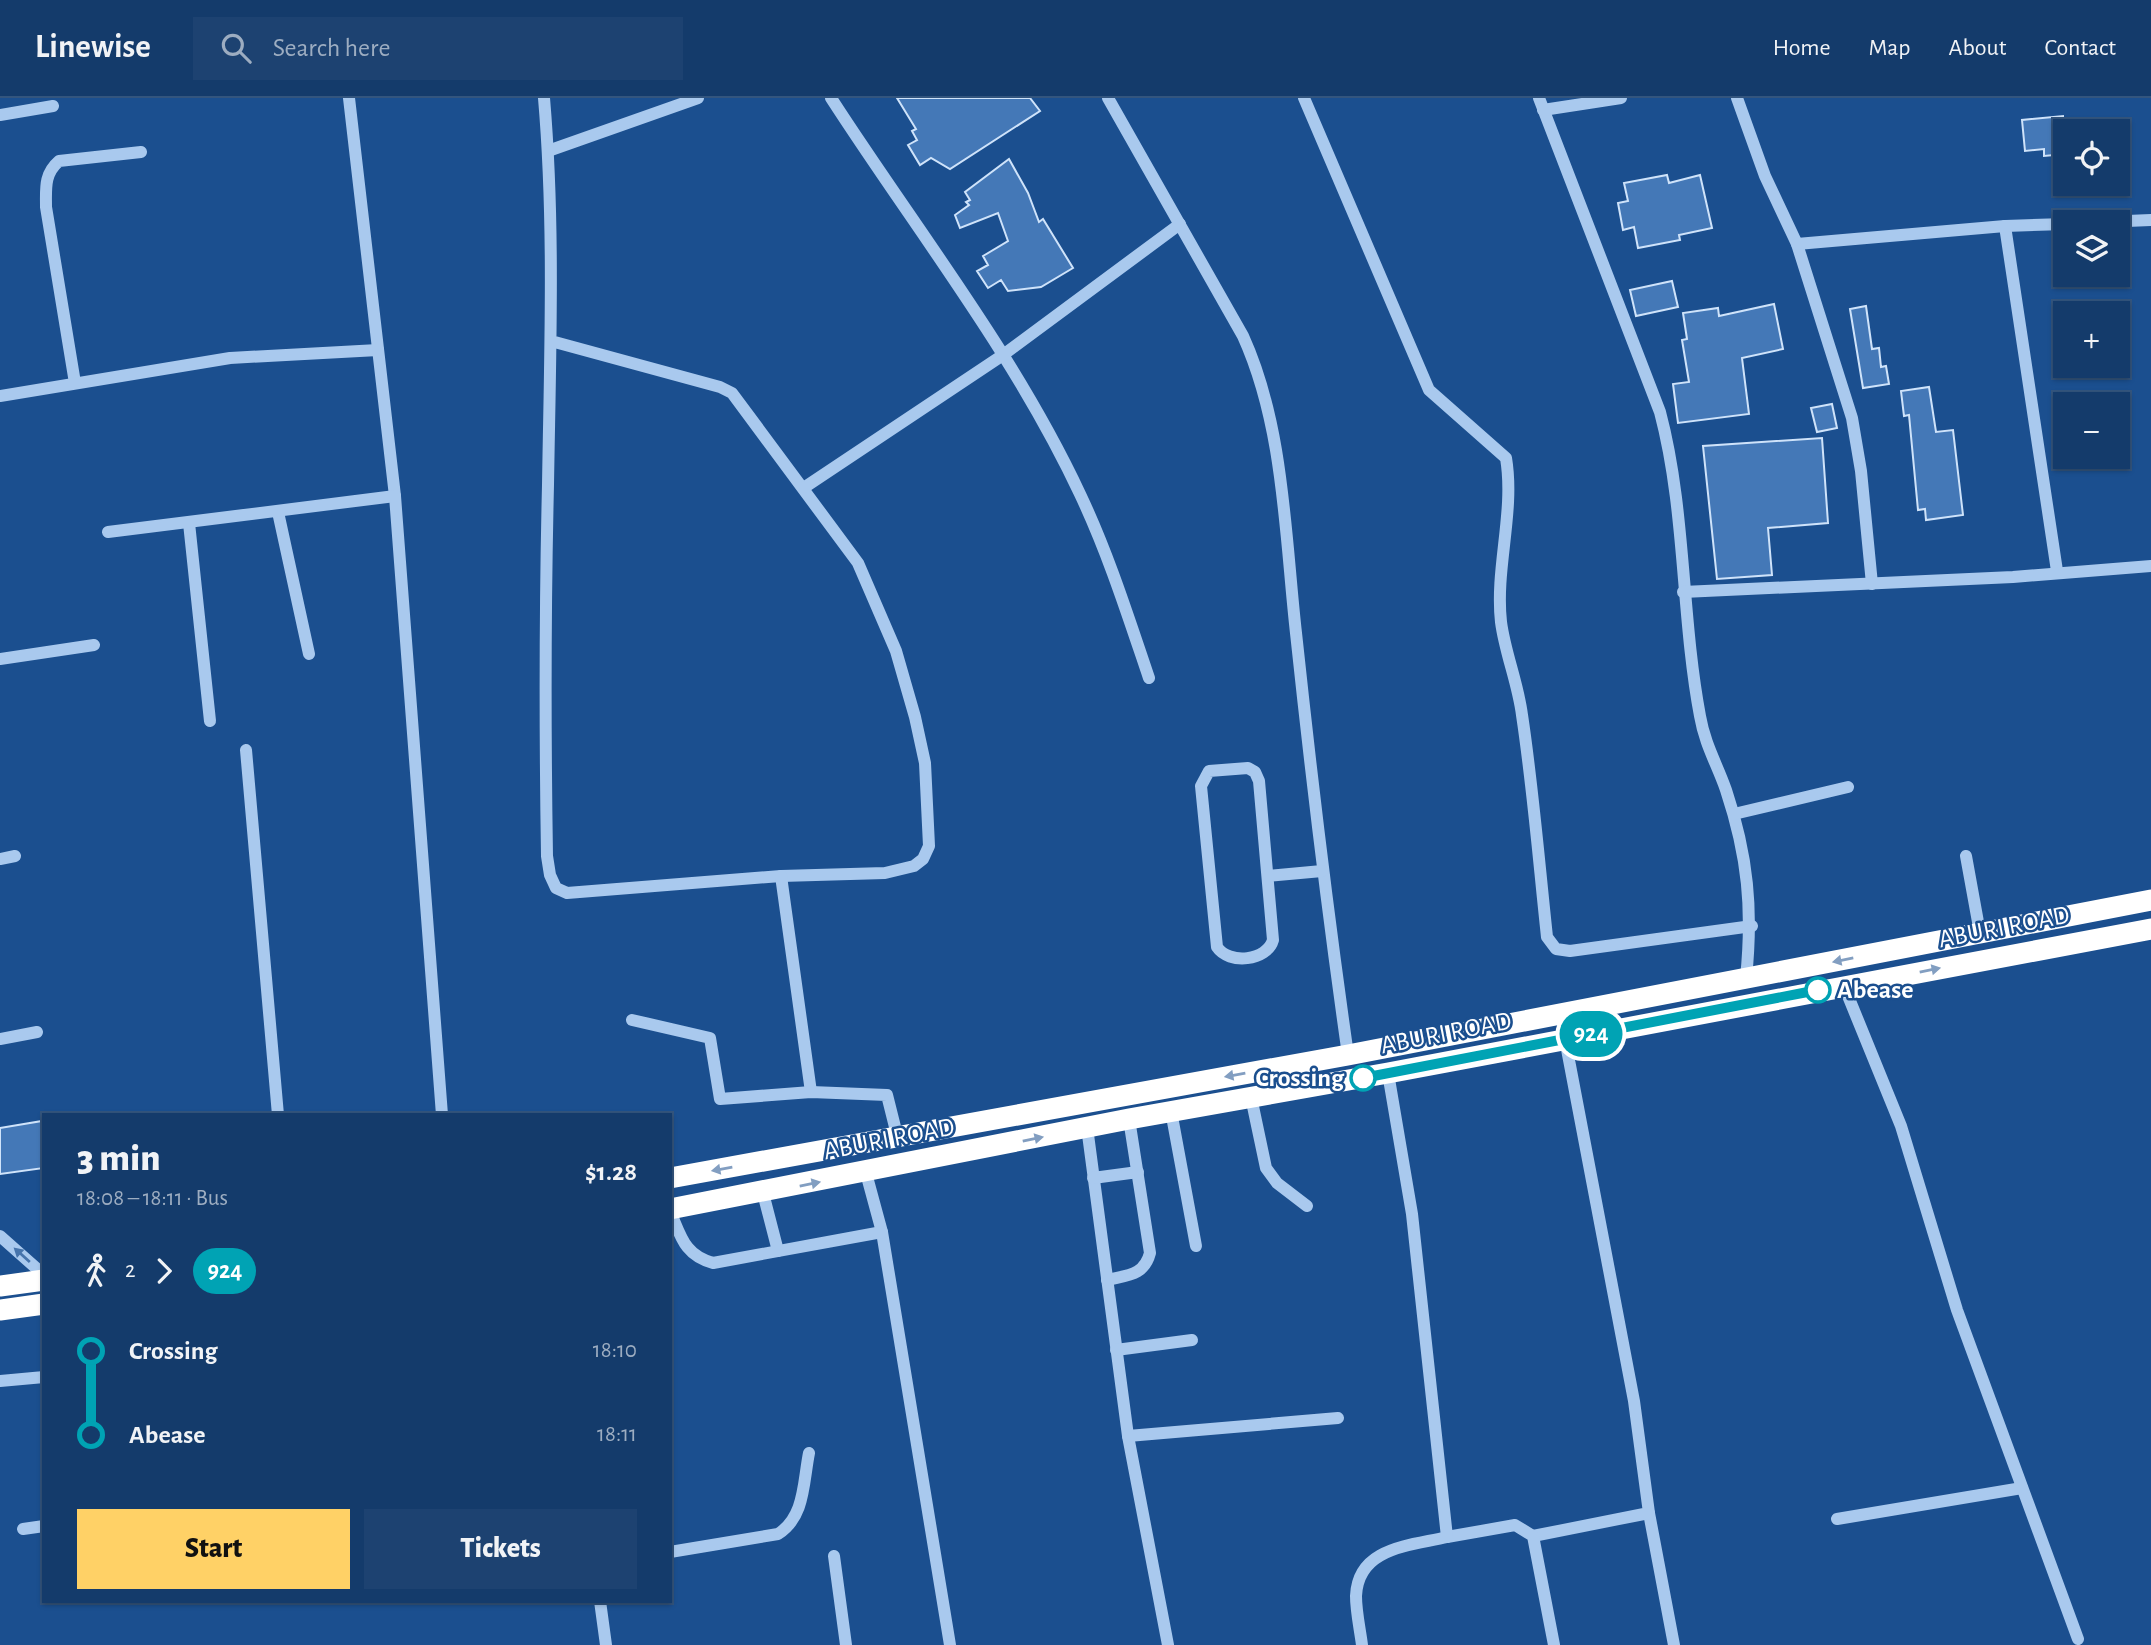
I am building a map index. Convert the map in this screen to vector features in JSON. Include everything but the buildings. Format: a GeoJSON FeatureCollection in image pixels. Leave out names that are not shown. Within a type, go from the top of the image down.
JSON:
{"type":"FeatureCollection","features":[{"type":"Feature","properties":{"kind":"highway","name":"ABURI ROAD"},"geometry":{"type":"LineString","coordinates":[[672,1178],[1348,1055],[2151,900]]}},
{"type":"Feature","properties":{"kind":"highway","name":"ABURI ROAD"},"geometry":{"type":"LineString","coordinates":[[672,1210],[904,1166],[1171,1111],[1388,1073],[2151,929]]}},
{"type":"Feature","properties":{"kind":"highway"},"geometry":{"type":"LineString","coordinates":[[897,1135],[904,1166]]}},
{"type":"Feature","properties":{"kind":"highway"},"geometry":{"type":"LineString","coordinates":[[0,1286],[42,1277]]}},
{"type":"Feature","properties":{"kind":"highway"},"geometry":{"type":"LineString","coordinates":[[0,1310],[42,1304]]}},
{"type":"Feature","properties":{"kind":"street"},"geometry":{"type":"LineString","coordinates":[[349,98],[395,496],[442,1113]]}},
{"type":"Feature","properties":{"kind":"street"},"geometry":{"type":"LineString","coordinates":[[544,98],[548,151],[551,341],[544,689],[550,876],[556,888],[567,893],[781,876],[885,873],[914,866],[923,859],[929,846],[925,763],[896,652],[858,563],[805,487],[732,393],[720,387],[551,341]]}},
{"type":"Feature","properties":{"kind":"street"},"geometry":{"type":"LineString","coordinates":[[548,151],[698,98]]}},
{"type":"Feature","properties":{"kind":"street"},"geometry":{"type":"LineString","coordinates":[[831,98],[1003,355],[1079,492],[1105,551],[1149,678]]}},
{"type":"Feature","properties":{"kind":"street"},"geometry":{"type":"LineString","coordinates":[[1108,98],[1243,336],[1260,377],[1278,470],[1322,871],[1348,1055]]}},
{"type":"Feature","properties":{"kind":"street"},"geometry":{"type":"LineString","coordinates":[[1304,98],[1429,390],[1506,458],[1506,545],[1500,599],[1502,622],[1522,714],[1547,937],[1556,949],[1570,951],[1752,926]]}},
{"type":"Feature","properties":{"kind":"street"},"geometry":{"type":"LineString","coordinates":[[1621,98],[1541,104],[1660,412],[1672,455],[1683,592],[1707,749],[1734,814],[1749,877],[1752,926],[1746,978]]}},
{"type":"Feature","properties":{"kind":"street"},"geometry":{"type":"LineString","coordinates":[[1737,98],[1765,176],[1797,244],[1852,418],[1861,471],[1872,584]]}},
{"type":"Feature","properties":{"kind":"street"},"geometry":{"type":"LineString","coordinates":[[0,115],[52,106]]}},
{"type":"Feature","properties":{"kind":"street"},"geometry":{"type":"LineString","coordinates":[[75,383],[46,207],[46,183],[50,169],[60,161],[141,152]]}},
{"type":"Feature","properties":{"kind":"street"},"geometry":{"type":"LineString","coordinates":[[2130,221],[2151,220]]}},
{"type":"Feature","properties":{"kind":"street"},"geometry":{"type":"LineString","coordinates":[[1797,244],[2053,224]]}},
{"type":"Feature","properties":{"kind":"street"},"geometry":{"type":"LineString","coordinates":[[805,487],[1003,355],[1180,225]]}},
{"type":"Feature","properties":{"kind":"street"},"geometry":{"type":"LineString","coordinates":[[2005,226],[2057,571]]}},
{"type":"Feature","properties":{"kind":"street"},"geometry":{"type":"LineString","coordinates":[[0,396],[248,356],[378,349]]}},
{"type":"Feature","properties":{"kind":"street"},"geometry":{"type":"LineString","coordinates":[[108,531],[395,496]]}},
{"type":"Feature","properties":{"kind":"street"},"geometry":{"type":"LineString","coordinates":[[278,512],[309,654]]}},
{"type":"Feature","properties":{"kind":"street"},"geometry":{"type":"LineString","coordinates":[[189,523],[210,721]]}},
{"type":"Feature","properties":{"kind":"street"},"geometry":{"type":"LineString","coordinates":[[1683,592],[2013,577],[2057,571],[2151,566]]}},
{"type":"Feature","properties":{"kind":"street"},"geometry":{"type":"LineString","coordinates":[[0,659],[94,645]]}},
{"type":"Feature","properties":{"kind":"street"},"geometry":{"type":"LineString","coordinates":[[246,750],[278,1113]]}},
{"type":"Feature","properties":{"kind":"street"},"geometry":{"type":"LineString","coordinates":[[1248,768],[1255,772],[1268,876],[1273,940],[1270,949],[1263,955],[1230,958],[1222,955],[1217,947],[1201,786],[1209,771],[1248,768]]}},
{"type":"Feature","properties":{"kind":"street"},"geometry":{"type":"LineString","coordinates":[[1734,814],[1849,787]]}},
{"type":"Feature","properties":{"kind":"street"},"geometry":{"type":"LineString","coordinates":[[0,859],[15,856]]}},
{"type":"Feature","properties":{"kind":"street"},"geometry":{"type":"LineString","coordinates":[[1966,856],[1980,933]]}},
{"type":"Feature","properties":{"kind":"street"},"geometry":{"type":"LineString","coordinates":[[1268,876],[1322,871]]}},
{"type":"Feature","properties":{"kind":"street"},"geometry":{"type":"LineString","coordinates":[[781,876],[811,1092]]}},
{"type":"Feature","properties":{"kind":"street"},"geometry":{"type":"LineString","coordinates":[[1844,986],[1901,1126],[1957,1310],[2078,1639]]}},
{"type":"Feature","properties":{"kind":"street"},"geometry":{"type":"LineString","coordinates":[[632,1020],[710,1038],[720,1099],[811,1092],[887,1095],[897,1135]]}},
{"type":"Feature","properties":{"kind":"street"},"geometry":{"type":"LineString","coordinates":[[0,1038],[37,1032]]}},
{"type":"Feature","properties":{"kind":"street"},"geometry":{"type":"LineString","coordinates":[[1565,1039],[1634,1401],[1649,1513],[1674,1645]]}},
{"type":"Feature","properties":{"kind":"street"},"geometry":{"type":"LineString","coordinates":[[1388,1073],[1412,1214],[1447,1537]]}},
{"type":"Feature","properties":{"kind":"street"},"geometry":{"type":"LineString","coordinates":[[1251,1097],[1266,1168],[1277,1183],[1307,1206]]}},
{"type":"Feature","properties":{"kind":"street"},"geometry":{"type":"LineString","coordinates":[[1171,1111],[1196,1246]]}},
{"type":"Feature","properties":{"kind":"street"},"geometry":{"type":"LineString","coordinates":[[1107,1280],[1139,1273],[1147,1266],[1150,1253],[1129,1119]]}},
{"type":"Feature","properties":{"kind":"street"},"geometry":{"type":"LineString","coordinates":[[1087,1127],[1128,1436],[1168,1645]]}},
{"type":"Feature","properties":{"kind":"street"},"geometry":{"type":"LineString","coordinates":[[866,1172],[882,1232],[950,1645]]}},
{"type":"Feature","properties":{"kind":"street"},"geometry":{"type":"LineString","coordinates":[[1093,1178],[1138,1172]]}},
{"type":"Feature","properties":{"kind":"street"},"geometry":{"type":"LineString","coordinates":[[764,1193],[778,1251]]}},
{"type":"Feature","properties":{"kind":"street"},"geometry":{"type":"LineString","coordinates":[[672,1215],[685,1245],[696,1258],[713,1264],[882,1232]]}},
{"type":"Feature","properties":{"kind":"street"},"geometry":{"type":"LineString","coordinates":[[0,1236],[42,1275]]}},
{"type":"Feature","properties":{"kind":"street"},"geometry":{"type":"LineString","coordinates":[[1116,1350],[1192,1340]]}},
{"type":"Feature","properties":{"kind":"street"},"geometry":{"type":"LineString","coordinates":[[0,1381],[42,1377]]}},
{"type":"Feature","properties":{"kind":"street"},"geometry":{"type":"LineString","coordinates":[[1128,1436],[1338,1418]]}},
{"type":"Feature","properties":{"kind":"street"},"geometry":{"type":"LineString","coordinates":[[672,1552],[778,1534],[791,1525],[798,1512],[809,1453]]}},
{"type":"Feature","properties":{"kind":"street"},"geometry":{"type":"LineString","coordinates":[[1837,1519],[2022,1488]]}},
{"type":"Feature","properties":{"kind":"street"},"geometry":{"type":"LineString","coordinates":[[1362,1645],[1356,1596],[1366,1567],[1379,1554],[1447,1537],[1515,1525],[1533,1536],[1649,1513]]}},
{"type":"Feature","properties":{"kind":"street"},"geometry":{"type":"LineString","coordinates":[[23,1529],[42,1526]]}},
{"type":"Feature","properties":{"kind":"street"},"geometry":{"type":"LineString","coordinates":[[1533,1536],[1554,1645]]}},
{"type":"Feature","properties":{"kind":"street"},"geometry":{"type":"LineString","coordinates":[[834,1556],[846,1645]]}},
{"type":"Feature","properties":{"kind":"street"},"geometry":{"type":"LineString","coordinates":[[600,1603],[606,1645]]}},
{"type":"Feature","properties":{"kind":"bus line","name":"924"},"geometry":{"type":"LineString","coordinates":[[1363,1078],[1818,990]]}},
{"type":"Feature","properties":{"kind":"place","name":"Abease"},"geometry":{"type":"Point","coordinates":[1818,990]}},
{"type":"Feature","properties":{"kind":"place","name":"Crossing"},"geometry":{"type":"Point","coordinates":[1363,1078]}}]}
